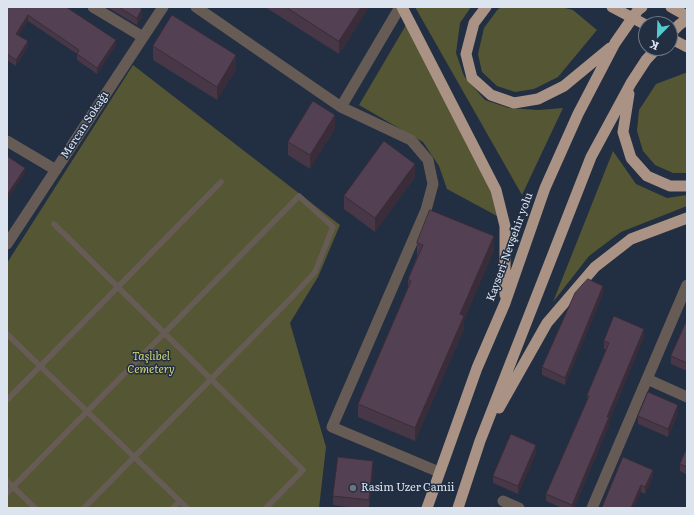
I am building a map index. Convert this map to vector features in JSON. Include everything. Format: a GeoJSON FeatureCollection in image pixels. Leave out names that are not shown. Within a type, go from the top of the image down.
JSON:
{"type":"FeatureCollection","features":[{"type":"Feature","properties":{"kind":"highway"},"geometry":{"type":"LineString","coordinates":[[401,7],[496,190],[505,226],[505,303]]}},
{"type":"Feature","properties":{"kind":"highway"},"geometry":{"type":"LineString","coordinates":[[486,7],[474,23],[466,54],[472,78],[491,95],[514,103],[538,99],[564,86],[615,43]]}},
{"type":"Feature","properties":{"kind":"highway"},"geometry":{"type":"LineString","coordinates":[[612,7],[638,21]]}},
{"type":"Feature","properties":{"kind":"highway","name":"Kayseri-Nevşehir yolu"},"geometry":{"type":"LineString","coordinates":[[427,508],[477,368],[505,303],[545,188],[578,114],[615,43],[638,10],[642,7]]}},
{"type":"Feature","properties":{"kind":"highway"},"geometry":{"type":"LineString","coordinates":[[671,7],[687,16]]}},
{"type":"Feature","properties":{"kind":"highway"},"geometry":{"type":"LineString","coordinates":[[678,26],[687,19]]}},
{"type":"Feature","properties":{"kind":"highway"},"geometry":{"type":"LineString","coordinates":[[678,42],[687,47]]}},
{"type":"Feature","properties":{"kind":"highway"},"geometry":{"type":"LineString","coordinates":[[458,508],[480,441],[591,157],[631,83],[650,56]]}},
{"type":"Feature","properties":{"kind":"highway"},"geometry":{"type":"LineString","coordinates":[[631,83],[623,132],[631,158],[647,176],[670,186],[687,186]]}},
{"type":"Feature","properties":{"kind":"highway"},"geometry":{"type":"LineString","coordinates":[[480,441],[547,323],[595,267],[631,239],[687,218]]}},
{"type":"Feature","properties":{"kind":"street"},"geometry":{"type":"LineString","coordinates":[[93,7],[143,37]]}},
{"type":"Feature","properties":{"kind":"street","name":"Mercan Sokağı"},"geometry":{"type":"LineString","coordinates":[[7,244],[163,7]]}},
{"type":"Feature","properties":{"kind":"street"},"geometry":{"type":"LineString","coordinates":[[196,7],[341,107],[411,140],[428,160],[433,184],[426,210],[332,427],[440,472]]}},
{"type":"Feature","properties":{"kind":"street"},"geometry":{"type":"LineString","coordinates":[[341,107],[401,7]]}},
{"type":"Feature","properties":{"kind":"street"},"geometry":{"type":"LineString","coordinates":[[7,141],[56,170]]}},
{"type":"Feature","properties":{"kind":"street"},"geometry":{"type":"LineString","coordinates":[[592,508],[687,285]]}},
{"type":"Feature","properties":{"kind":"street"},"geometry":{"type":"LineString","coordinates":[[647,379],[687,397]]}},
{"type":"Feature","properties":{"kind":"street"},"geometry":{"type":"LineString","coordinates":[[503,501],[519,508]]}},
{"type":"Feature","properties":{"kind":"lane"},"geometry":{"type":"LineString","coordinates":[[7,400],[220,182]]}},
{"type":"Feature","properties":{"kind":"lane"},"geometry":{"type":"LineString","coordinates":[[7,493],[299,196],[333,227],[315,272],[84,508]]}},
{"type":"Feature","properties":{"kind":"lane"},"geometry":{"type":"LineString","coordinates":[[54,224],[117,288],[303,470],[266,508]]}},
{"type":"Feature","properties":{"kind":"lane"},"geometry":{"type":"LineString","coordinates":[[7,334],[188,508]]}},
{"type":"Feature","properties":{"kind":"lane"},"geometry":{"type":"LineString","coordinates":[[7,481],[35,508]]}},
{"type":"Feature","properties":{"kind":"lane"},"geometry":{"type":"LineString","coordinates":[[173,508],[180,501]]}},
{"type":"Feature","properties":{"kind":"green space"},"geometry":{"type":"Polygon","coordinates":[[[415,7],[471,7],[460,23],[456,53],[464,76],[485,100],[509,108],[538,110],[563,108],[522,195],[415,7]]]}},
{"type":"Feature","properties":{"kind":"green space"},"geometry":{"type":"Polygon","coordinates":[[[502,7],[561,7],[573,10],[597,30],[558,77],[534,89],[515,92],[497,86],[482,72],[478,54],[484,28],[498,9],[502,7]]]}},
{"type":"Feature","properties":{"kind":"green space"},"geometry":{"type":"Polygon","coordinates":[[[406,25],[493,191],[499,211],[497,216],[447,189],[439,166],[423,142],[359,105],[406,25]]]}},
{"type":"Feature","properties":{"kind":"green space","name":"Taşlıbel Cemetery"},"geometry":{"type":"Polygon","coordinates":[[[133,65],[340,225],[318,277],[290,323],[326,447],[319,508],[7,508],[7,263],[133,65]]]}},
{"type":"Feature","properties":{"kind":"green space"},"geometry":{"type":"Polygon","coordinates":[[[687,73],[687,173],[673,173],[655,165],[643,151],[637,131],[639,110],[656,84],[687,73]]]}},
{"type":"Feature","properties":{"kind":"green space"},"geometry":{"type":"Polygon","coordinates":[[[613,151],[636,184],[667,198],[687,195],[687,206],[621,232],[589,256],[553,302],[613,151]]]}},
{"type":"Feature","properties":{"kind":"building"},"geometry":{"type":"Polygon","coordinates":[[[8,7],[66,7],[116,40],[97,68],[77,54],[79,50],[28,15],[16,34],[28,41],[16,60],[7,54],[8,7]]]}},
{"type":"Feature","properties":{"kind":"building"},"geometry":{"type":"Polygon","coordinates":[[[119,7],[139,7],[142,9],[137,18],[119,7]]]}},
{"type":"Feature","properties":{"kind":"building"},"geometry":{"type":"Polygon","coordinates":[[[286,7],[361,7],[339,41],[286,7]]]}},
{"type":"Feature","properties":{"kind":"building"},"geometry":{"type":"Polygon","coordinates":[[[172,15],[236,55],[217,87],[153,46],[172,15]]]}},
{"type":"Feature","properties":{"kind":"building"},"geometry":{"type":"Polygon","coordinates":[[[313,101],[335,115],[310,155],[288,142],[313,101]]]}},
{"type":"Feature","properties":{"kind":"building"},"geometry":{"type":"Polygon","coordinates":[[[384,141],[415,164],[375,218],[344,196],[384,141]]]}},
{"type":"Feature","properties":{"kind":"building"},"geometry":{"type":"Polygon","coordinates":[[[7,156],[25,168],[7,195],[7,156]]]}},
{"type":"Feature","properties":{"kind":"building"},"geometry":{"type":"Polygon","coordinates":[[[430,210],[494,236],[460,314],[464,316],[415,428],[358,404],[411,281],[408,279],[423,245],[417,243],[430,210]]]}},
{"type":"Feature","properties":{"kind":"building"},"geometry":{"type":"Polygon","coordinates":[[[588,279],[603,286],[565,378],[542,367],[575,293],[588,279]]]}},
{"type":"Feature","properties":{"kind":"building"},"geometry":{"type":"Polygon","coordinates":[[[614,316],[644,329],[572,505],[546,494],[589,396],[587,395],[609,343],[604,341],[614,316]]]}},
{"type":"Feature","properties":{"kind":"building"},"geometry":{"type":"Polygon","coordinates":[[[687,320],[687,363],[671,356],[687,320]]]}},
{"type":"Feature","properties":{"kind":"building"},"geometry":{"type":"Polygon","coordinates":[[[648,392],[678,405],[668,429],[638,416],[648,392]]]}},
{"type":"Feature","properties":{"kind":"building"},"geometry":{"type":"Polygon","coordinates":[[[511,434],[536,445],[518,486],[493,476],[511,434]]]}},
{"type":"Feature","properties":{"kind":"building"},"geometry":{"type":"Polygon","coordinates":[[[687,448],[687,467],[680,464],[687,448]]]}},
{"type":"Feature","properties":{"kind":"building","name":"Rasim Uzer Camii"},"geometry":{"type":"Polygon","coordinates":[[[338,457],[373,461],[369,500],[333,496],[338,457]]]}},
{"type":"Feature","properties":{"kind":"building"},"geometry":{"type":"Polygon","coordinates":[[[623,457],[653,470],[645,487],[641,485],[631,508],[602,508],[623,457]]]}},
{"type":"Feature","properties":{"kind":"place","name":"Rasim Uzer Camii"},"geometry":{"type":"Point","coordinates":[353,488]}}]}
